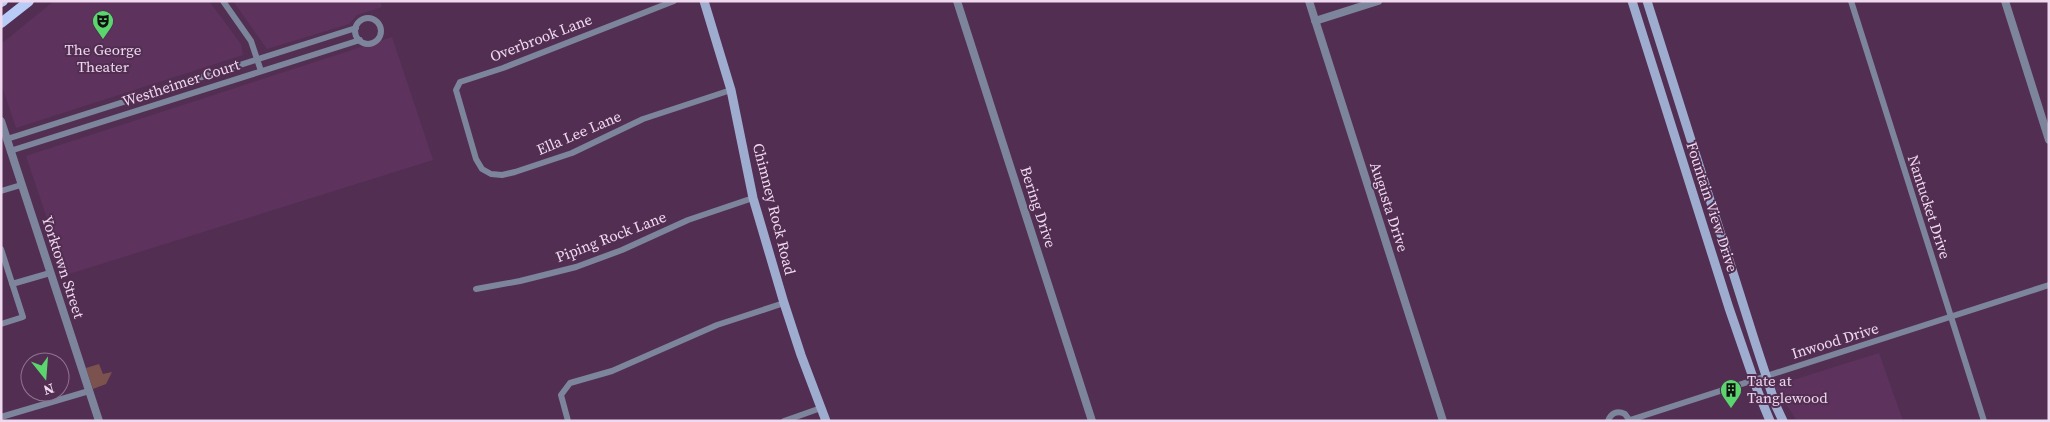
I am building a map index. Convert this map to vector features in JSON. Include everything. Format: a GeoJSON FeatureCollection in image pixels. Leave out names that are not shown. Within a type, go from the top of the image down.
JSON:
{"type":"FeatureCollection","features":[{"type":"Feature","properties":{"kind":"main road"},"geometry":{"type":"LineString","coordinates":[[1,23],[29,1]]}},
{"type":"Feature","properties":{"kind":"main road","name":"Chimney Rock Road"},"geometry":{"type":"LineString","coordinates":[[704,1],[731,90],[754,198],[784,302],[801,355],[826,421]]}},
{"type":"Feature","properties":{"kind":"main road","name":"Fountain View Drive"},"geometry":{"type":"LineString","coordinates":[[1632,1],[1754,380],[1770,421]]}},
{"type":"Feature","properties":{"kind":"main road","name":"Fountain View Drive"},"geometry":{"type":"LineString","coordinates":[[1647,1],[1730,266],[1766,376],[1783,421]]}},
{"type":"Feature","properties":{"kind":"main road"},"geometry":{"type":"LineString","coordinates":[[1645,38],[1657,35]]}},
{"type":"Feature","properties":{"kind":"main road"},"geometry":{"type":"LineString","coordinates":[[1669,115],[1682,111]]}},
{"type":"Feature","properties":{"kind":"main road"},"geometry":{"type":"LineString","coordinates":[[1694,193],[1706,189]]}},
{"type":"Feature","properties":{"kind":"main road"},"geometry":{"type":"LineString","coordinates":[[1718,270],[1730,266]]}},
{"type":"Feature","properties":{"kind":"street"},"geometry":{"type":"LineString","coordinates":[[223,1],[250,41],[261,71]]}},
{"type":"Feature","properties":{"kind":"street","name":"Overbrook Lane"},"geometry":{"type":"LineString","coordinates":[[466,124],[456,90],[460,82],[503,68],[674,1]]}},
{"type":"Feature","properties":{"kind":"street","name":"Bering Drive"},"geometry":{"type":"LineString","coordinates":[[957,1],[1092,421]]}},
{"type":"Feature","properties":{"kind":"street","name":"Augusta Drive"},"geometry":{"type":"LineString","coordinates":[[1308,1],[1443,421]]}},
{"type":"Feature","properties":{"kind":"street"},"geometry":{"type":"LineString","coordinates":[[1315,20],[1378,1]]}},
{"type":"Feature","properties":{"kind":"street","name":"Nantucket Drive"},"geometry":{"type":"LineString","coordinates":[[1851,1],[1984,421]]}},
{"type":"Feature","properties":{"kind":"street"},"geometry":{"type":"LineString","coordinates":[[2005,1],[2049,140]]}},
{"type":"Feature","properties":{"kind":"street","name":"Westheimer Court"},"geometry":{"type":"LineString","coordinates":[[7,139],[356,28],[360,21],[367,18],[375,20],[380,26],[380,34],[376,40],[366,43],[360,40],[10,151]]}},
{"type":"Feature","properties":{"kind":"street"},"geometry":{"type":"LineString","coordinates":[[356,28],[356,34],[360,40]]}},
{"type":"Feature","properties":{"kind":"street","name":"Ella Lee Lane"},"geometry":{"type":"LineString","coordinates":[[466,124],[476,160],[482,169],[491,174],[502,175],[572,152],[643,120],[731,90]]}},
{"type":"Feature","properties":{"kind":"street"},"geometry":{"type":"LineString","coordinates":[[104,108],[108,120]]}},
{"type":"Feature","properties":{"kind":"street","name":"Yorktown Street"},"geometry":{"type":"LineString","coordinates":[[1,121],[98,421]]}},
{"type":"Feature","properties":{"kind":"street"},"geometry":{"type":"LineString","coordinates":[[1,191],[21,185]]}},
{"type":"Feature","properties":{"kind":"street","name":"Piping Rock Lane"},"geometry":{"type":"LineString","coordinates":[[476,289],[520,281],[576,267],[622,250],[688,220],[754,198]]}},
{"type":"Feature","properties":{"kind":"street"},"geometry":{"type":"LineString","coordinates":[[1,249],[23,317],[1,324]]}},
{"type":"Feature","properties":{"kind":"street"},"geometry":{"type":"LineString","coordinates":[[12,284],[50,273]]}},
{"type":"Feature","properties":{"kind":"street","name":"Inwood Drive"},"geometry":{"type":"LineString","coordinates":[[1630,420],[2049,285]]}},
{"type":"Feature","properties":{"kind":"street"},"geometry":{"type":"LineString","coordinates":[[568,421],[561,395],[570,382],[612,371],[718,325],[784,302]]}},
{"type":"Feature","properties":{"kind":"street"},"geometry":{"type":"LineString","coordinates":[[1,417],[13,417],[89,391]]}},
{"type":"Feature","properties":{"kind":"street"},"geometry":{"type":"LineString","coordinates":[[784,421],[821,408]]}},
{"type":"Feature","properties":{"kind":"street"},"geometry":{"type":"LineString","coordinates":[[1608,421],[1611,415],[1618,412],[1625,414],[1630,420]]}},
{"type":"Feature","properties":{"kind":"shaded area"},"geometry":{"type":"Polygon","coordinates":[[[54,1],[209,1],[241,44],[243,55],[16,128],[1,83],[1,44],[54,1]]]}},
{"type":"Feature","properties":{"kind":"shaded area"},"geometry":{"type":"Polygon","coordinates":[[[233,1],[380,1],[382,7],[357,15],[349,24],[267,49],[233,1]]]}},
{"type":"Feature","properties":{"kind":"shaded area"},"geometry":{"type":"Polygon","coordinates":[[[392,37],[433,160],[66,275],[26,156],[392,37]]]}},
{"type":"Feature","properties":{"kind":"shaded area"},"geometry":{"type":"Polygon","coordinates":[[[1879,353],[1903,421],[1797,421],[1774,386],[1879,353]]]}},
{"type":"Feature","properties":{"kind":"shaded area"},"geometry":{"type":"Polygon","coordinates":[[[99,364],[103,374],[112,372],[106,384],[93,389],[86,368],[99,364]]]}},
{"type":"Feature","properties":{"kind":"place","name":"The George Theater"},"geometry":{"type":"Point","coordinates":[103,40]}},
{"type":"Feature","properties":{"kind":"place","name":"Tate at Tanglewood"},"geometry":{"type":"Point","coordinates":[1731,409]}}]}
